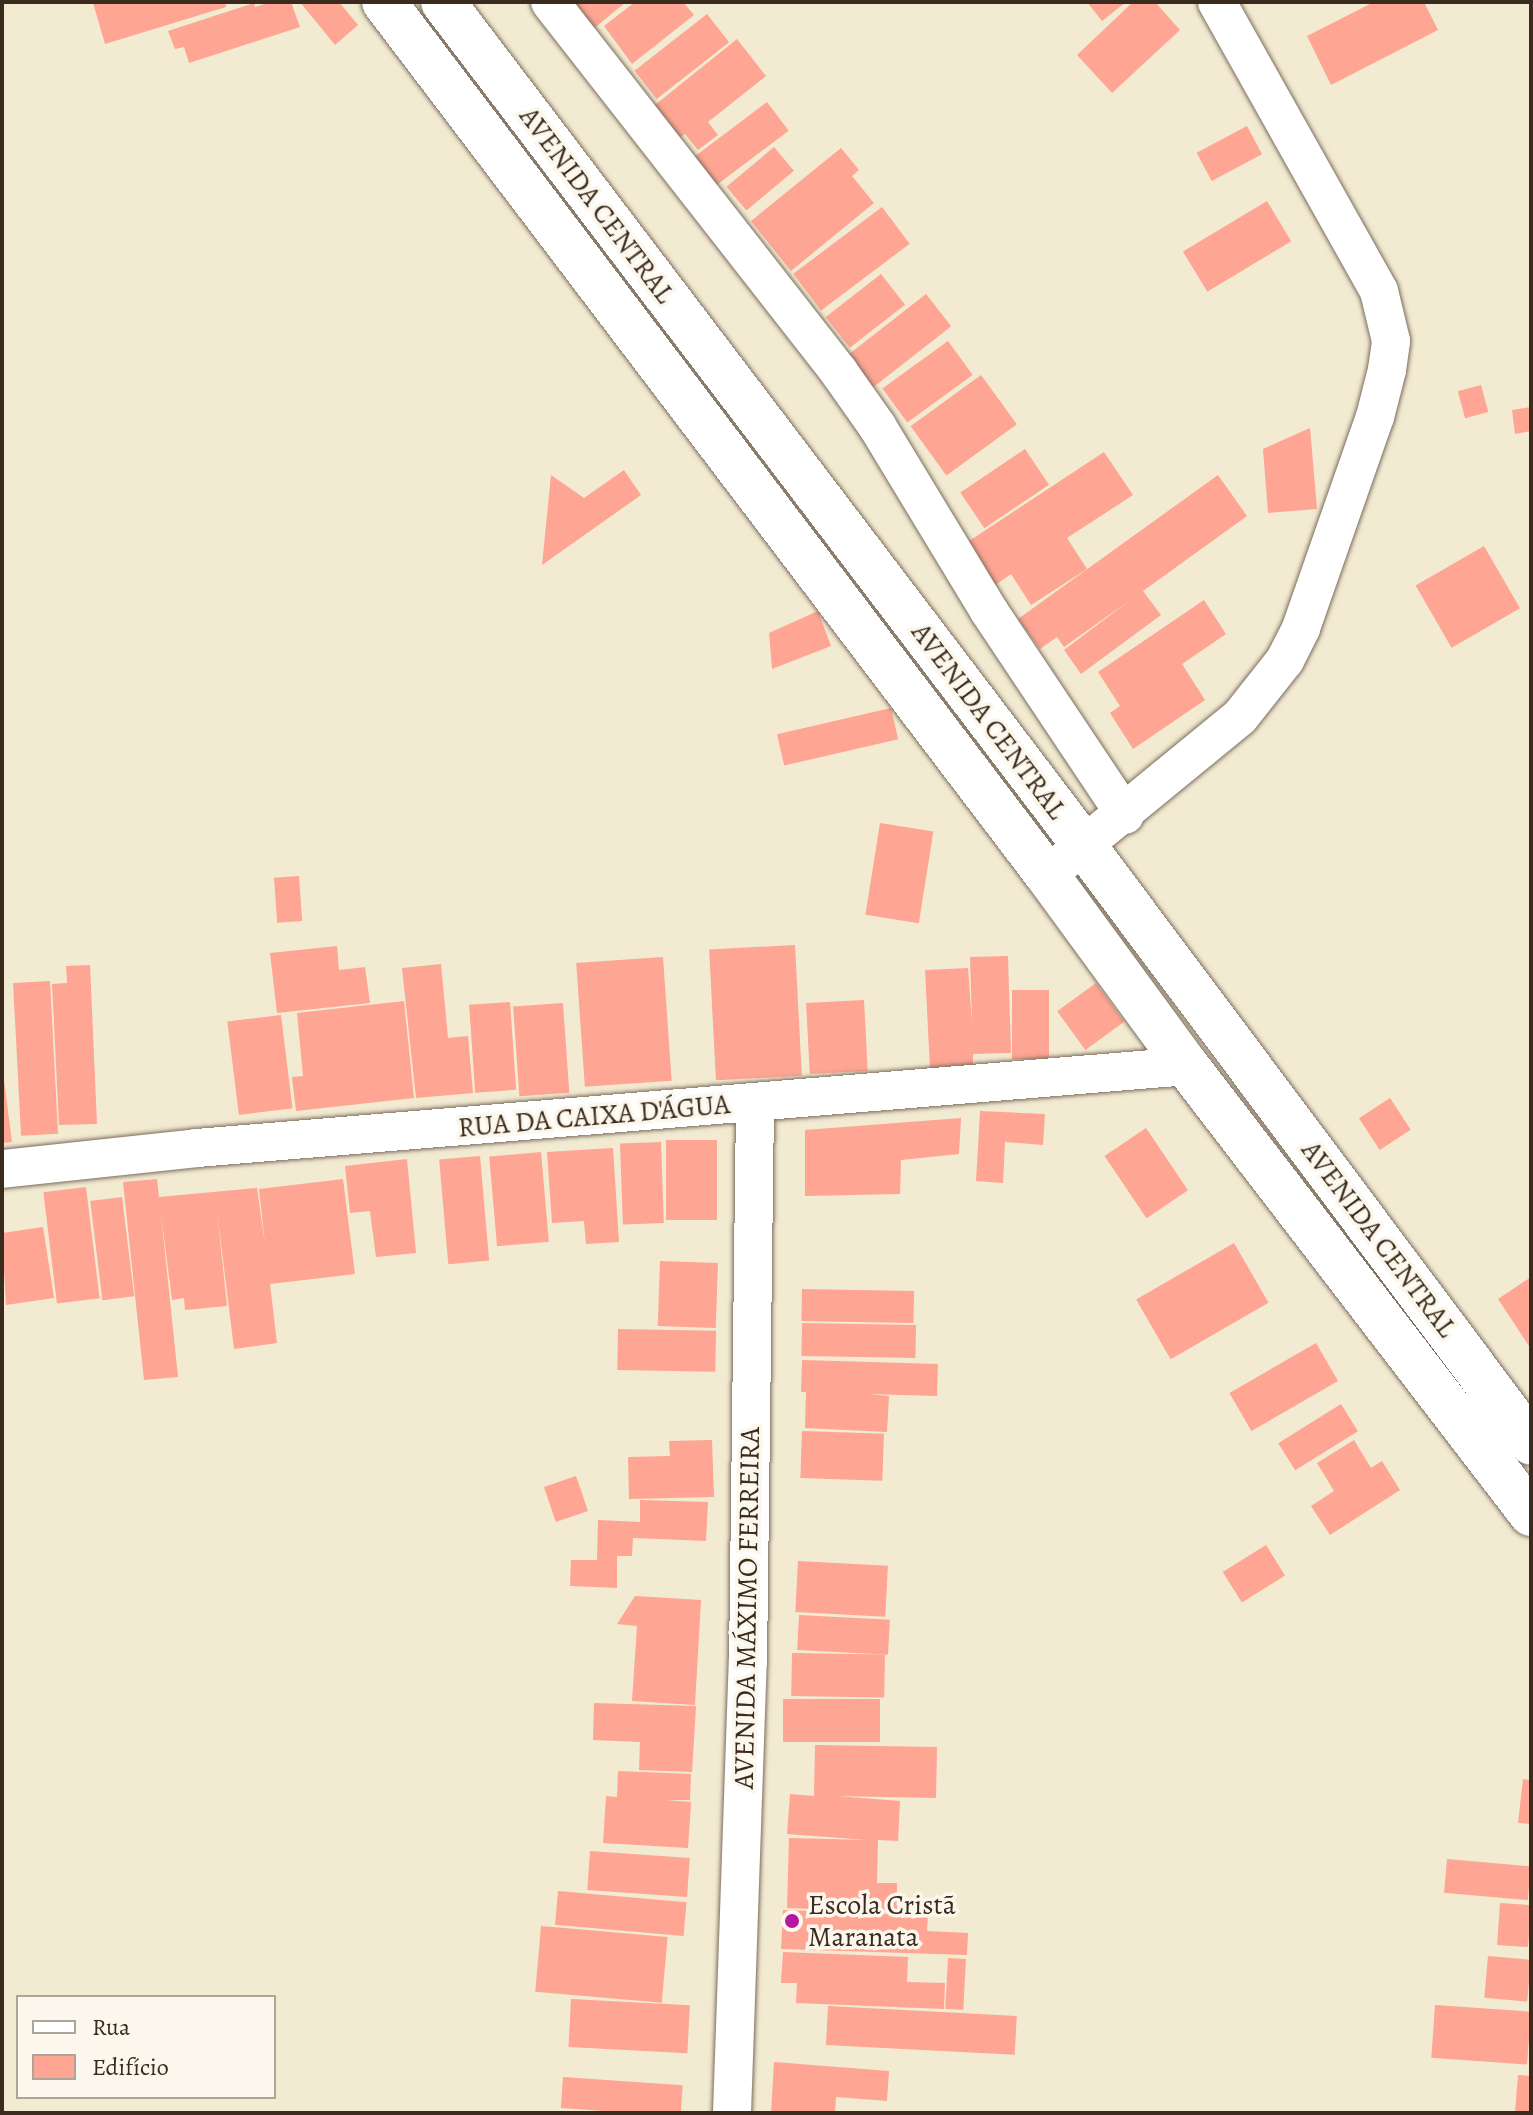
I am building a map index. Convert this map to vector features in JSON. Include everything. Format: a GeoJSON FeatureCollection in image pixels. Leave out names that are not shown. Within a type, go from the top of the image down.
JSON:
{"type":"FeatureCollection","features":[{"type":"Feature","properties":{"kind":"main road"},"geometry":{"type":"LineString","coordinates":[[384,2],[1047,875],[1187,1066],[1531,1514]]}},
{"type":"Feature","properties":{"kind":"main road","name":"AVENIDA CENTRAL"},"geometry":{"type":"LineString","coordinates":[[443,2],[1085,847],[1531,1443]]}},
{"type":"Feature","properties":{"kind":"street"},"geometry":{"type":"LineString","coordinates":[[550,2],[839,372],[877,426],[989,611],[1125,815]]}},
{"type":"Feature","properties":{"kind":"street"},"geometry":{"type":"LineString","coordinates":[[1047,875],[1125,815],[1240,717],[1285,660],[1301,628],[1375,417],[1391,341],[1379,291],[1364,260],[1217,2]]}},
{"type":"Feature","properties":{"kind":"street","name":"RUA DA CAIXA D'ÁGUA"},"geometry":{"type":"LineString","coordinates":[[2,1169],[197,1148],[1187,1066]]}},
{"type":"Feature","properties":{"kind":"street","name":"AVENIDA MÁXIMO FERREIRA"},"geometry":{"type":"LineString","coordinates":[[732,2113],[748,1662],[755,1103]]}},
{"type":"Feature","properties":{"kind":"building"},"geometry":{"type":"Polygon","coordinates":[[[225,2],[226,7],[105,44],[93,3],[225,2]]]}},
{"type":"Feature","properties":{"kind":"building"},"geometry":{"type":"Polygon","coordinates":[[[271,2],[291,2],[300,27],[189,63],[184,47],[175,49],[168,31],[254,3],[255,7],[271,2]]]}},
{"type":"Feature","properties":{"kind":"building"},"geometry":{"type":"Polygon","coordinates":[[[300,2],[339,2],[358,25],[335,45],[300,2]]]}},
{"type":"Feature","properties":{"kind":"building"},"geometry":{"type":"Polygon","coordinates":[[[569,2],[626,2],[592,30],[569,2]]]}},
{"type":"Feature","properties":{"kind":"building"},"geometry":{"type":"Polygon","coordinates":[[[635,2],[683,2],[694,15],[632,64],[604,26],[635,2]]]}},
{"type":"Feature","properties":{"kind":"building"},"geometry":{"type":"Polygon","coordinates":[[[1087,2],[1126,2],[1102,21],[1087,2]]]}},
{"type":"Feature","properties":{"kind":"building"},"geometry":{"type":"Polygon","coordinates":[[[1133,2],[1155,2],[1180,30],[1112,93],[1077,55],[1133,2]]]}},
{"type":"Feature","properties":{"kind":"building"},"geometry":{"type":"Polygon","coordinates":[[[1374,2],[1424,2],[1438,30],[1331,85],[1307,36],[1374,2]]]}},
{"type":"Feature","properties":{"kind":"building"},"geometry":{"type":"Polygon","coordinates":[[[707,14],[729,42],[657,99],[635,71],[707,14]]]}},
{"type":"Feature","properties":{"kind":"building"},"geometry":{"type":"Polygon","coordinates":[[[737,39],[766,76],[708,122],[718,135],[698,150],[685,134],[676,140],[650,109],[737,39]]]}},
{"type":"Feature","properties":{"kind":"building"},"geometry":{"type":"Polygon","coordinates":[[[767,102],[789,131],[716,186],[694,157],[767,102]]]}},
{"type":"Feature","properties":{"kind":"building"},"geometry":{"type":"Polygon","coordinates":[[[1247,126],[1262,154],[1212,181],[1197,153],[1247,126]]]}},
{"type":"Feature","properties":{"kind":"building"},"geometry":{"type":"Polygon","coordinates":[[[774,147],[794,171],[746,211],[727,187],[774,147]]]}},
{"type":"Feature","properties":{"kind":"building"},"geometry":{"type":"Polygon","coordinates":[[[841,148],[859,170],[852,176],[874,203],[791,271],[751,221],[841,148]]]}},
{"type":"Feature","properties":{"kind":"building"},"geometry":{"type":"Polygon","coordinates":[[[1267,201],[1291,241],[1207,292],[1183,251],[1267,201]]]}},
{"type":"Feature","properties":{"kind":"building"},"geometry":{"type":"Polygon","coordinates":[[[882,207],[910,244],[821,311],[793,274],[882,207]]]}},
{"type":"Feature","properties":{"kind":"building"},"geometry":{"type":"Polygon","coordinates":[[[881,274],[905,305],[850,348],[826,317],[881,274]]]}},
{"type":"Feature","properties":{"kind":"building"},"geometry":{"type":"Polygon","coordinates":[[[926,294],[951,326],[873,387],[848,355],[926,294]]]}},
{"type":"Feature","properties":{"kind":"building"},"geometry":{"type":"Polygon","coordinates":[[[948,341],[973,375],[907,423],[882,389],[948,341]]]}},
{"type":"Feature","properties":{"kind":"building"},"geometry":{"type":"Polygon","coordinates":[[[981,375],[1017,424],[946,475],[911,426],[981,375]]]}},
{"type":"Feature","properties":{"kind":"building"},"geometry":{"type":"Polygon","coordinates":[[[1481,385],[1488,412],[1465,418],[1458,391],[1481,385]]]}},
{"type":"Feature","properties":{"kind":"building"},"geometry":{"type":"Polygon","coordinates":[[[1531,407],[1531,431],[1515,434],[1512,410],[1531,407]]]}},
{"type":"Feature","properties":{"kind":"building"},"geometry":{"type":"Polygon","coordinates":[[[1310,428],[1317,509],[1268,513],[1263,449],[1310,428]]]}},
{"type":"Feature","properties":{"kind":"building"},"geometry":{"type":"Polygon","coordinates":[[[1025,449],[1049,485],[984,528],[960,493],[1025,449]]]}},
{"type":"Feature","properties":{"kind":"building"},"geometry":{"type":"Polygon","coordinates":[[[1104,452],[1133,495],[1067,538],[1087,569],[1031,605],[1011,574],[994,586],[966,543],[1104,452]]]}},
{"type":"Feature","properties":{"kind":"building"},"geometry":{"type":"Polygon","coordinates":[[[624,470],[641,495],[542,565],[551,475],[584,498],[624,470]]]}},
{"type":"Feature","properties":{"kind":"building"},"geometry":{"type":"Polygon","coordinates":[[[1218,475],[1247,516],[1143,591],[1161,615],[1081,674],[1064,650],[1133,598],[1064,647],[1057,637],[1040,649],[1018,619],[1218,475]]]}},
{"type":"Feature","properties":{"kind":"building"},"geometry":{"type":"Polygon","coordinates":[[[1484,546],[1520,608],[1452,648],[1416,586],[1484,546]]]}},
{"type":"Feature","properties":{"kind":"building"},"geometry":{"type":"Polygon","coordinates":[[[1204,600],[1226,634],[1182,664],[1205,700],[1133,749],[1110,713],[1120,706],[1098,672],[1204,600]]]}},
{"type":"Feature","properties":{"kind":"building"},"geometry":{"type":"Polygon","coordinates":[[[818,611],[831,646],[772,669],[769,633],[818,611]]]}},
{"type":"Feature","properties":{"kind":"building"},"geometry":{"type":"Polygon","coordinates":[[[891,708],[898,739],[784,765],[777,734],[891,708]]]}},
{"type":"Feature","properties":{"kind":"building"},"geometry":{"type":"Polygon","coordinates":[[[880,823],[933,831],[919,923],[865,915],[880,823]]]}},
{"type":"Feature","properties":{"kind":"building"},"geometry":{"type":"Polygon","coordinates":[[[299,876],[302,921],[277,923],[274,878],[299,876]]]}},
{"type":"Feature","properties":{"kind":"building"},"geometry":{"type":"Polygon","coordinates":[[[795,945],[802,1076],[716,1080],[709,950],[795,945]]]}},
{"type":"Feature","properties":{"kind":"building"},"geometry":{"type":"Polygon","coordinates":[[[337,946],[339,970],[365,967],[370,1003],[277,1013],[270,953],[337,946]]]}},
{"type":"Feature","properties":{"kind":"building"},"geometry":{"type":"Polygon","coordinates":[[[1008,956],[1011,1053],[973,1054],[973,1066],[930,1069],[925,970],[968,968],[972,1023],[970,957],[1008,956]]]}},
{"type":"Feature","properties":{"kind":"building"},"geometry":{"type":"Polygon","coordinates":[[[663,957],[672,1081],[585,1087],[576,963],[663,957]]]}},
{"type":"Feature","properties":{"kind":"building"},"geometry":{"type":"Polygon","coordinates":[[[441,964],[448,1038],[468,1036],[473,1093],[416,1098],[402,968],[441,964]]]}},
{"type":"Feature","properties":{"kind":"building"},"geometry":{"type":"Polygon","coordinates":[[[90,965],[97,1124],[59,1125],[52,984],[67,983],[66,966],[90,965]]]}},
{"type":"Feature","properties":{"kind":"building"},"geometry":{"type":"Polygon","coordinates":[[[50,981],[58,1134],[21,1136],[13,983],[50,981]]]}},
{"type":"Feature","properties":{"kind":"building"},"geometry":{"type":"Polygon","coordinates":[[[1096,983],[1124,1022],[1085,1050],[1057,1011],[1096,983]]]}},
{"type":"Feature","properties":{"kind":"building"},"geometry":{"type":"Polygon","coordinates":[[[1012,990],[1049,990],[1049,1059],[1012,1059],[1012,990]]]}},
{"type":"Feature","properties":{"kind":"building"},"geometry":{"type":"Polygon","coordinates":[[[864,1000],[868,1071],[810,1074],[806,1003],[864,1000]]]}},
{"type":"Feature","properties":{"kind":"building"},"geometry":{"type":"Polygon","coordinates":[[[404,1001],[414,1098],[296,1111],[292,1077],[303,1076],[297,1013],[404,1001]]]}},
{"type":"Feature","properties":{"kind":"building"},"geometry":{"type":"Polygon","coordinates":[[[510,1002],[516,1090],[475,1093],[469,1005],[510,1002]]]}},
{"type":"Feature","properties":{"kind":"building"},"geometry":{"type":"Polygon","coordinates":[[[563,1003],[569,1093],[519,1096],[513,1006],[563,1003]]]}},
{"type":"Feature","properties":{"kind":"building"},"geometry":{"type":"Polygon","coordinates":[[[281,1015],[292,1108],[239,1115],[227,1022],[281,1015]]]}},
{"type":"Feature","properties":{"kind":"building"},"geometry":{"type":"Polygon","coordinates":[[[2,1081],[12,1142],[2,1143],[2,1081]]]}},
{"type":"Feature","properties":{"kind":"building"},"geometry":{"type":"Polygon","coordinates":[[[1390,1098],[1411,1130],[1380,1150],[1359,1118],[1390,1098]]]}},
{"type":"Feature","properties":{"kind":"building"},"geometry":{"type":"Polygon","coordinates":[[[980,1111],[1045,1114],[1043,1145],[1005,1142],[1003,1183],[976,1181],[980,1111]]]}},
{"type":"Feature","properties":{"kind":"building"},"geometry":{"type":"Polygon","coordinates":[[[961,1118],[959,1154],[901,1160],[900,1194],[805,1196],[805,1130],[961,1118]]]}},
{"type":"Feature","properties":{"kind":"building"},"geometry":{"type":"Polygon","coordinates":[[[1146,1128],[1188,1190],[1146,1218],[1105,1156],[1146,1128]]]}},
{"type":"Feature","properties":{"kind":"building"},"geometry":{"type":"Polygon","coordinates":[[[666,1140],[717,1140],[717,1220],[666,1220],[666,1140]]]}},
{"type":"Feature","properties":{"kind":"building"},"geometry":{"type":"Polygon","coordinates":[[[661,1142],[664,1223],[623,1224],[620,1143],[661,1142]]]}},
{"type":"Feature","properties":{"kind":"building"},"geometry":{"type":"Polygon","coordinates":[[[613,1148],[619,1242],[586,1244],[584,1221],[552,1223],[547,1152],[613,1148]]]}},
{"type":"Feature","properties":{"kind":"building"},"geometry":{"type":"Polygon","coordinates":[[[541,1152],[549,1242],[497,1246],[489,1157],[541,1152]]]}},
{"type":"Feature","properties":{"kind":"building"},"geometry":{"type":"Polygon","coordinates":[[[480,1156],[489,1261],[448,1264],[439,1160],[480,1156]]]}},
{"type":"Feature","properties":{"kind":"building"},"geometry":{"type":"Polygon","coordinates":[[[407,1159],[416,1253],[376,1257],[370,1211],[350,1213],[345,1166],[407,1159]]]}},
{"type":"Feature","properties":{"kind":"building"},"geometry":{"type":"Polygon","coordinates":[[[157,1179],[159,1197],[257,1188],[265,1245],[259,1189],[343,1179],[355,1274],[270,1284],[277,1343],[234,1349],[217,1211],[227,1306],[185,1310],[184,1298],[172,1300],[161,1214],[178,1377],[144,1380],[123,1182],[157,1179]]]}},
{"type":"Feature","properties":{"kind":"building"},"geometry":{"type":"Polygon","coordinates":[[[86,1187],[100,1298],[57,1303],[43,1192],[86,1187]]]}},
{"type":"Feature","properties":{"kind":"building"},"geometry":{"type":"Polygon","coordinates":[[[122,1197],[134,1296],[102,1300],[90,1201],[122,1197]]]}},
{"type":"Feature","properties":{"kind":"building"},"geometry":{"type":"Polygon","coordinates":[[[43,1227],[54,1298],[6,1305],[2,1233],[43,1227]]]}},
{"type":"Feature","properties":{"kind":"building"},"geometry":{"type":"Polygon","coordinates":[[[1234,1243],[1268,1303],[1171,1359],[1136,1300],[1234,1243]]]}},
{"type":"Feature","properties":{"kind":"building"},"geometry":{"type":"Polygon","coordinates":[[[660,1261],[718,1263],[716,1328],[658,1326],[660,1261]]]}},
{"type":"Feature","properties":{"kind":"building"},"geometry":{"type":"Polygon","coordinates":[[[1531,1277],[1531,1349],[1498,1299],[1531,1277]]]}},
{"type":"Feature","properties":{"kind":"building"},"geometry":{"type":"Polygon","coordinates":[[[802,1289],[914,1291],[913,1323],[801,1321],[802,1289]]]}},
{"type":"Feature","properties":{"kind":"building"},"geometry":{"type":"Polygon","coordinates":[[[802,1323],[916,1325],[915,1358],[801,1356],[802,1323]]]}},
{"type":"Feature","properties":{"kind":"building"},"geometry":{"type":"Polygon","coordinates":[[[618,1329],[716,1331],[715,1372],[617,1370],[618,1329]]]}},
{"type":"Feature","properties":{"kind":"building"},"geometry":{"type":"Polygon","coordinates":[[[1316,1343],[1338,1381],[1251,1431],[1229,1393],[1316,1343]]]}},
{"type":"Feature","properties":{"kind":"building"},"geometry":{"type":"Polygon","coordinates":[[[802,1360],[938,1364],[937,1396],[868,1394],[889,1396],[887,1432],[805,1428],[806,1392],[801,1392],[802,1360]]]}},
{"type":"Feature","properties":{"kind":"building"},"geometry":{"type":"Polygon","coordinates":[[[1341,1404],[1358,1431],[1295,1470],[1278,1443],[1341,1404]]]}},
{"type":"Feature","properties":{"kind":"building"},"geometry":{"type":"Polygon","coordinates":[[[802,1431],[884,1434],[882,1481],[800,1478],[802,1431]]]}},
{"type":"Feature","properties":{"kind":"building"},"geometry":{"type":"Polygon","coordinates":[[[712,1440],[714,1497],[629,1499],[628,1457],[670,1456],[669,1441],[712,1440]]]}},
{"type":"Feature","properties":{"kind":"building"},"geometry":{"type":"Polygon","coordinates":[[[1354,1440],[1371,1468],[1382,1461],[1400,1490],[1330,1535],[1311,1506],[1334,1491],[1317,1463],[1354,1440]]]}},
{"type":"Feature","properties":{"kind":"building"},"geometry":{"type":"Polygon","coordinates":[[[576,1476],[588,1511],[556,1522],[544,1487],[576,1476]]]}},
{"type":"Feature","properties":{"kind":"building"},"geometry":{"type":"Polygon","coordinates":[[[640,1500],[708,1502],[706,1541],[633,1538],[632,1556],[617,1556],[617,1588],[570,1586],[571,1560],[597,1560],[598,1520],[640,1522],[640,1500]]]}},
{"type":"Feature","properties":{"kind":"building"},"geometry":{"type":"Polygon","coordinates":[[[1266,1545],[1285,1576],[1242,1603],[1223,1572],[1266,1545]]]}},
{"type":"Feature","properties":{"kind":"building"},"geometry":{"type":"Polygon","coordinates":[[[798,1561],[888,1566],[885,1617],[795,1612],[798,1561]]]}},
{"type":"Feature","properties":{"kind":"building"},"geometry":{"type":"Polygon","coordinates":[[[635,1596],[701,1600],[695,1705],[632,1701],[637,1626],[617,1624],[635,1596]]]}},
{"type":"Feature","properties":{"kind":"building"},"geometry":{"type":"Polygon","coordinates":[[[799,1615],[890,1620],[888,1655],[797,1650],[799,1615]]]}},
{"type":"Feature","properties":{"kind":"building"},"geometry":{"type":"Polygon","coordinates":[[[792,1653],[885,1655],[884,1698],[791,1696],[792,1653]]]}},
{"type":"Feature","properties":{"kind":"building"},"geometry":{"type":"Polygon","coordinates":[[[783,1699],[880,1699],[880,1742],[783,1742],[783,1699]]]}},
{"type":"Feature","properties":{"kind":"building"},"geometry":{"type":"Polygon","coordinates":[[[594,1703],[696,1706],[692,1772],[639,1770],[640,1742],[593,1740],[594,1703]]]}},
{"type":"Feature","properties":{"kind":"building"},"geometry":{"type":"Polygon","coordinates":[[[815,1745],[937,1747],[936,1798],[836,1796],[900,1801],[898,1841],[878,1840],[877,1883],[897,1883],[897,1912],[787,1908],[789,1838],[867,1840],[787,1834],[790,1794],[814,1796],[815,1745]]]}},
{"type":"Feature","properties":{"kind":"building"},"geometry":{"type":"Polygon","coordinates":[[[618,1771],[691,1774],[690,1800],[666,1800],[691,1802],[688,1848],[603,1843],[606,1796],[617,1797],[618,1771]]]}},
{"type":"Feature","properties":{"kind":"building"},"geometry":{"type":"Polygon","coordinates":[[[1523,1779],[1531,1780],[1531,1824],[1518,1823],[1523,1779]]]}},
{"type":"Feature","properties":{"kind":"building"},"geometry":{"type":"Polygon","coordinates":[[[590,1851],[690,1858],[687,1897],[587,1890],[590,1851]]]}},
{"type":"Feature","properties":{"kind":"building"},"geometry":{"type":"Polygon","coordinates":[[[1447,1859],[1531,1866],[1528,1900],[1444,1893],[1447,1859]]]}},
{"type":"Feature","properties":{"kind":"building"},"geometry":{"type":"Polygon","coordinates":[[[558,1891],[687,1902],[684,1936],[555,1925],[558,1891]]]}},
{"type":"Feature","properties":{"kind":"building"},"geometry":{"type":"Polygon","coordinates":[[[1500,1903],[1531,1905],[1528,1947],[1497,1945],[1500,1903]]]}},
{"type":"Feature","properties":{"kind":"building"},"geometry":{"type":"Polygon","coordinates":[[[783,1910],[928,1915],[927,1931],[968,1933],[967,1955],[781,1949],[783,1910]]]}},
{"type":"Feature","properties":{"kind":"building"},"geometry":{"type":"Polygon","coordinates":[[[541,1926],[668,1937],[662,2003],[535,1992],[541,1926]]]}},
{"type":"Feature","properties":{"kind":"building"},"geometry":{"type":"Polygon","coordinates":[[[783,1952],[908,1957],[907,1982],[945,1983],[944,2009],[796,2003],[797,1983],[781,1983],[783,1952]]]}},
{"type":"Feature","properties":{"kind":"building"},"geometry":{"type":"Polygon","coordinates":[[[1488,1956],[1531,1960],[1527,2002],[1484,1998],[1488,1956]]]}},
{"type":"Feature","properties":{"kind":"building"},"geometry":{"type":"Polygon","coordinates":[[[948,1958],[966,1959],[963,2010],[945,2009],[948,1958]]]}},
{"type":"Feature","properties":{"kind":"building"},"geometry":{"type":"Polygon","coordinates":[[[571,1999],[690,2005],[687,2053],[568,2047],[571,1999]]]}},
{"type":"Feature","properties":{"kind":"building"},"geometry":{"type":"Polygon","coordinates":[[[1435,2005],[1531,2012],[1527,2065],[1431,2058],[1435,2005]]]}},
{"type":"Feature","properties":{"kind":"building"},"geometry":{"type":"Polygon","coordinates":[[[828,2006],[1017,2016],[1015,2055],[826,2045],[828,2006]]]}},
{"type":"Feature","properties":{"kind":"building"},"geometry":{"type":"Polygon","coordinates":[[[774,2062],[889,2071],[887,2101],[836,2097],[835,2113],[771,2113],[774,2062]]]}},
{"type":"Feature","properties":{"kind":"building"},"geometry":{"type":"Polygon","coordinates":[[[1518,2075],[1531,2076],[1531,2113],[1515,2112],[1518,2075]]]}},
{"type":"Feature","properties":{"kind":"building"},"geometry":{"type":"Polygon","coordinates":[[[563,2077],[683,2085],[681,2113],[561,2108],[563,2077]]]}},
{"type":"Feature","properties":{"kind":"place","name":"Escola Cristã Maranata"},"geometry":{"type":"Point","coordinates":[792,1921]}}]}
